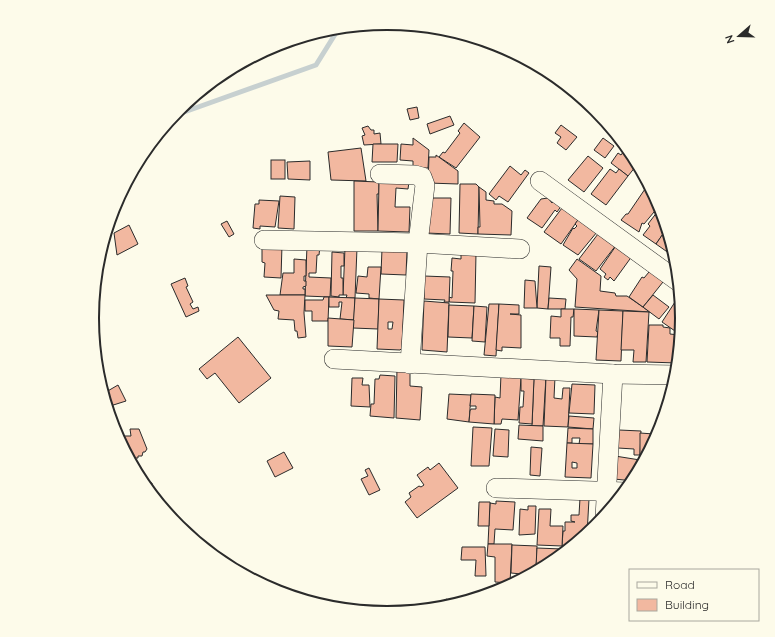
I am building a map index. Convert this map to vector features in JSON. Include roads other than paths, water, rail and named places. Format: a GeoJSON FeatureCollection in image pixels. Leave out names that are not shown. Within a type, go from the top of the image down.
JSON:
{"type":"FeatureCollection","features":[{"type":"Feature","properties":{"kind":"street"},"geometry":{"type":"LineString","coordinates":[[380,174],[415,175],[422,177],[425,185],[418,243],[410,364]]}},
{"type":"Feature","properties":{"kind":"street"},"geometry":{"type":"LineString","coordinates":[[540,181],[673,278]]}},
{"type":"Feature","properties":{"kind":"street"},"geometry":{"type":"LineString","coordinates":[[264,240],[418,243],[520,249]]}},
{"type":"Feature","properties":{"kind":"street"},"geometry":{"type":"LineString","coordinates":[[334,359],[612,374],[670,375]]}},
{"type":"Feature","properties":{"kind":"street"},"geometry":{"type":"LineString","coordinates":[[606,507],[612,374]]}},
{"type":"Feature","properties":{"kind":"street"},"geometry":{"type":"LineString","coordinates":[[496,488],[618,492]]}},
{"type":"Feature","properties":{"kind":"waterway"},"geometry":{"type":"LineString","coordinates":[[186,111],[316,65],[334,35]]}}]}
